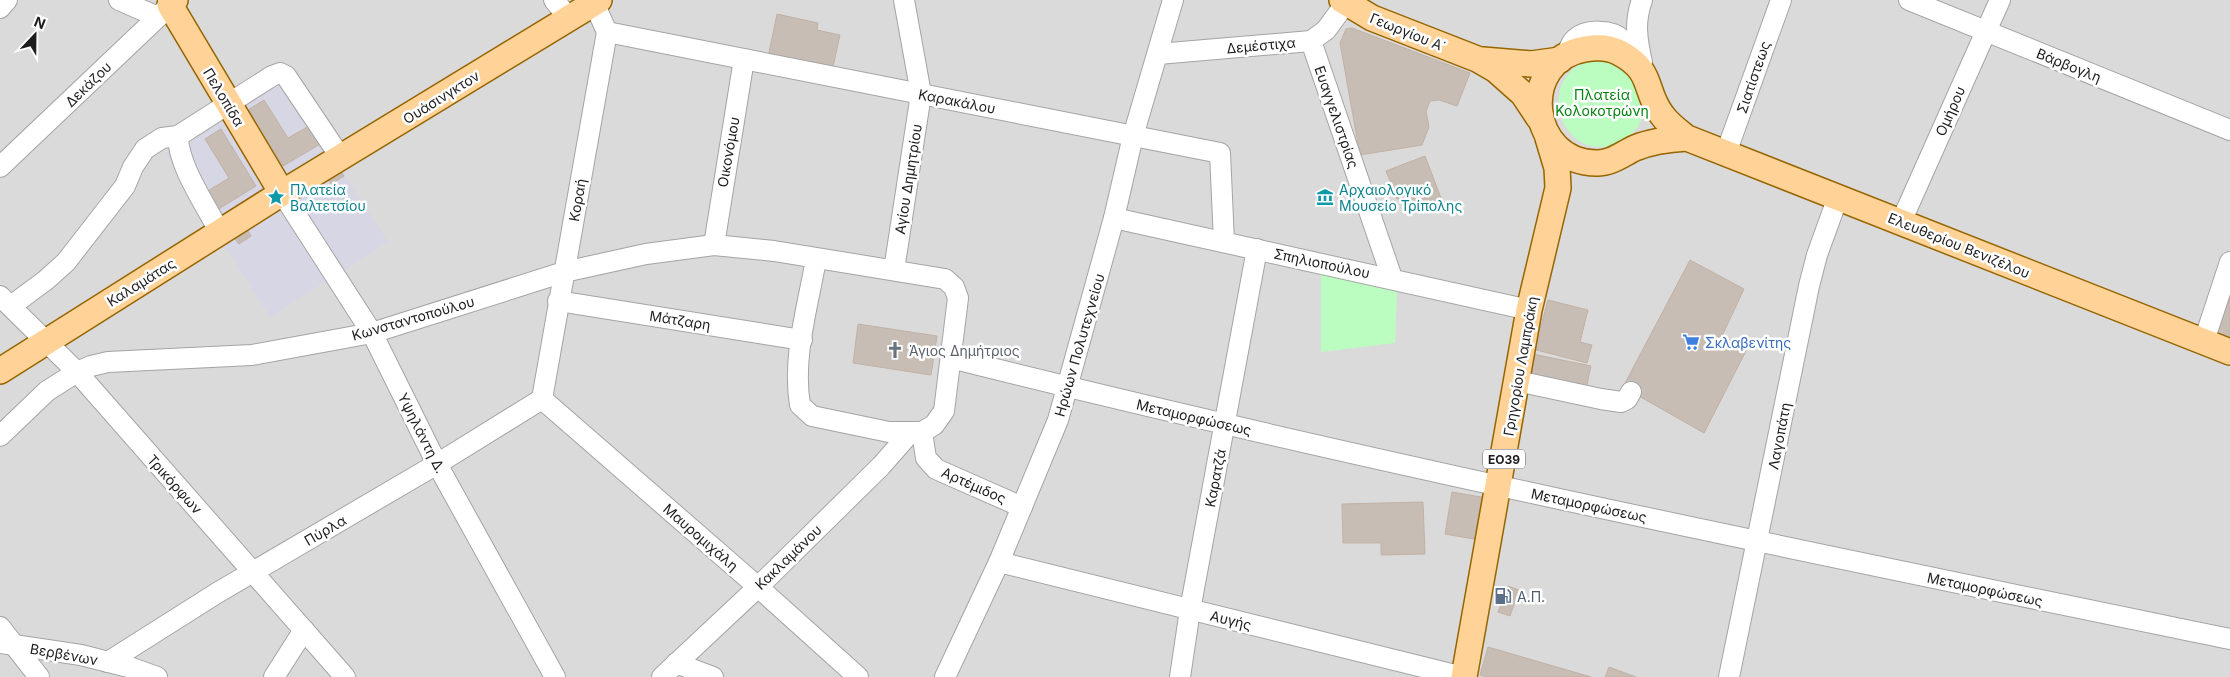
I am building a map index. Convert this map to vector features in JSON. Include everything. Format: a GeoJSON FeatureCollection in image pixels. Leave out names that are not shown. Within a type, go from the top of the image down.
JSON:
{"type":"FeatureCollection","features":[{"type":"Feature","properties":{"kind":"main road","name":"Γεωργίου Α΄"},"geometry":{"type":"LineString","coordinates":[[1345,1],[1372,18],[1477,59],[1515,85],[1523,94],[1543,128]]}},
{"type":"Feature","properties":{"kind":"main road","name":"Ουάσινγκτον"},"geometry":{"type":"LineString","coordinates":[[282,193],[341,158],[561,9],[596,2]]}},
{"type":"Feature","properties":{"kind":"main road","name":"Πελοπίδα"},"geometry":{"type":"LineString","coordinates":[[168,6],[282,193]]}},
{"type":"Feature","properties":{"kind":"main road"},"geometry":{"type":"LineString","coordinates":[[1597,47],[1616,51],[1644,78],[1660,114],[1687,138],[1652,142],[1634,148],[1617,159],[1598,163],[1578,160],[1560,151],[1543,128],[1538,102],[1541,86],[1548,72],[1563,58],[1577,50],[1597,47]]}},
{"type":"Feature","properties":{"kind":"main road","name":"Γεωργίου Α΄"},"geometry":{"type":"LineString","coordinates":[[1477,59],[1516,64],[1563,58]]}},
{"type":"Feature","properties":{"kind":"main road"},"geometry":{"type":"LineString","coordinates":[[1634,148],[1646,133],[1653,115],[1644,78]]}},
{"type":"Feature","properties":{"kind":"main road","name":"Γρηγορίου Λαμπράκη"},"geometry":{"type":"LineString","coordinates":[[1464,677],[1529,310],[1539,261],[1558,188],[1558,168],[1543,128]]}},
{"type":"Feature","properties":{"kind":"main road","name":"Ελευθερίου Βενιζέλου"},"geometry":{"type":"LineString","coordinates":[[1687,138],[2230,352]]}},
{"type":"Feature","properties":{"kind":"main road","name":"Γρηγορίου Λαμπράκη"},"geometry":{"type":"LineString","coordinates":[[1555,204],[1577,176],[1598,163]]}},
{"type":"Feature","properties":{"kind":"main road","name":"Καλαμάτας"},"geometry":{"type":"LineString","coordinates":[[0,371],[282,193]]}},
{"type":"Feature","properties":{"kind":"street"},"geometry":{"type":"LineString","coordinates":[[0,8],[8,0]]}},
{"type":"Feature","properties":{"kind":"street"},"geometry":{"type":"LineString","coordinates":[[119,0],[168,6]]}},
{"type":"Feature","properties":{"kind":"street","name":"Αγίου Δημητρίου"},"geometry":{"type":"LineString","coordinates":[[894,270],[922,94],[904,0]]}},
{"type":"Feature","properties":{"kind":"street","name":"Ηρώων Πολυτεχνείου"},"geometry":{"type":"LineString","coordinates":[[945,677],[999,562],[1058,420],[1114,218],[1133,136],[1173,0]]}},
{"type":"Feature","properties":{"kind":"street"},"geometry":{"type":"LineString","coordinates":[[1642,0],[1638,10],[1636,29],[1644,78]]}},
{"type":"Feature","properties":{"kind":"street","name":"Σιατίστεως"},"geometry":{"type":"LineString","coordinates":[[1726,153],[1780,0]]}},
{"type":"Feature","properties":{"kind":"street","name":"Βάρβογλη"},"geometry":{"type":"LineString","coordinates":[[1909,0],[2230,130]]}},
{"type":"Feature","properties":{"kind":"street","name":"Ομήρου"},"geometry":{"type":"LineString","coordinates":[[1901,222],[2000,0]]}},
{"type":"Feature","properties":{"kind":"street","name":"Δεμέστιχα"},"geometry":{"type":"LineString","coordinates":[[1158,54],[1311,41],[1326,30],[1345,1]]}},
{"type":"Feature","properties":{"kind":"street"},"geometry":{"type":"LineString","coordinates":[[596,2],[607,32]]}},
{"type":"Feature","properties":{"kind":"street","name":"Δεκάζου"},"geometry":{"type":"LineString","coordinates":[[0,167],[168,6]]}},
{"type":"Feature","properties":{"kind":"street","name":"Καρακάλου"},"geometry":{"type":"LineString","coordinates":[[607,32],[1220,153],[1224,242]]}},
{"type":"Feature","properties":{"kind":"street","name":"Κοραή"},"geometry":{"type":"LineString","coordinates":[[542,399],[607,32]]}},
{"type":"Feature","properties":{"kind":"street","name":"Ευαγγελιστρίας"},"geometry":{"type":"LineString","coordinates":[[1311,41],[1392,278]]}},
{"type":"Feature","properties":{"kind":"street","name":"Οικονόμου"},"geometry":{"type":"LineString","coordinates":[[714,245],[744,58]]}},
{"type":"Feature","properties":{"kind":"street"},"geometry":{"type":"LineString","coordinates":[[5,301],[46,280],[66,262],[125,186],[133,167],[145,149],[162,138],[178,136],[272,76],[280,73],[286,76],[341,158]]}},
{"type":"Feature","properties":{"kind":"street"},"geometry":{"type":"LineString","coordinates":[[178,136],[178,145],[183,162],[220,233]]}},
{"type":"Feature","properties":{"kind":"street","name":"Υψηλάντη Δ."},"geometry":{"type":"LineString","coordinates":[[282,193],[372,333],[437,464],[555,677]]}},
{"type":"Feature","properties":{"kind":"street","name":"Λαγοπάτη"},"geometry":{"type":"LineString","coordinates":[[1728,677],[1813,270],[1838,197]]}},
{"type":"Feature","properties":{"kind":"street","name":"Σπηλιοπούλου"},"geometry":{"type":"LineString","coordinates":[[1114,218],[1392,278],[1529,310]]}},
{"type":"Feature","properties":{"kind":"street","name":"Κωνσταντοπούλου"},"geometry":{"type":"LineString","coordinates":[[0,436],[47,390],[77,372],[108,362],[252,355],[372,333],[564,272],[646,254],[714,245],[774,251],[945,280],[954,287],[958,298],[951,358]]}},
{"type":"Feature","properties":{"kind":"street","name":"Καρατζά"},"geometry":{"type":"LineString","coordinates":[[1180,677],[1190,610],[1257,250]]}},
{"type":"Feature","properties":{"kind":"street"},"geometry":{"type":"LineString","coordinates":[[816,259],[798,357],[797,387],[800,405],[812,416],[888,432],[916,432]]}},
{"type":"Feature","properties":{"kind":"street"},"geometry":{"type":"LineString","coordinates":[[2204,341],[2230,262]]}},
{"type":"Feature","properties":{"kind":"street","name":"Τρικόρφων"},"geometry":{"type":"LineString","coordinates":[[5,301],[77,372],[345,677]]}},
{"type":"Feature","properties":{"kind":"street","name":"Μάτζαρη"},"geometry":{"type":"LineString","coordinates":[[558,301],[802,340]]}},
{"type":"Feature","properties":{"kind":"street","name":"Μεταμορφώσεως"},"geometry":{"type":"LineString","coordinates":[[951,358],[1225,424],[1499,486],[2230,639]]}},
{"type":"Feature","properties":{"kind":"street","name":"Κακλαμάνου"},"geometry":{"type":"LineString","coordinates":[[662,677],[758,587],[916,432],[934,425],[944,412],[951,358]]}},
{"type":"Feature","properties":{"kind":"street"},"geometry":{"type":"LineString","coordinates":[[1517,380],[1621,402],[1631,392]]}},
{"type":"Feature","properties":{"kind":"street","name":"Πύρλα"},"geometry":{"type":"LineString","coordinates":[[108,662],[253,571],[437,464],[542,399]]}},
{"type":"Feature","properties":{"kind":"street","name":"Μαυρομιχάλη"},"geometry":{"type":"LineString","coordinates":[[542,399],[758,587],[858,677]]}},
{"type":"Feature","properties":{"kind":"street","name":"Αρτέμιδος"},"geometry":{"type":"LineString","coordinates":[[916,432],[926,458],[936,469],[1022,507]]}},
{"type":"Feature","properties":{"kind":"street","name":"Αυγής"},"geometry":{"type":"LineString","coordinates":[[999,562],[1464,677]]}},
{"type":"Feature","properties":{"kind":"street"},"geometry":{"type":"LineString","coordinates":[[0,626],[7,645],[40,677]]}},
{"type":"Feature","properties":{"kind":"street"},"geometry":{"type":"LineString","coordinates":[[274,677],[304,630]]}},
{"type":"Feature","properties":{"kind":"street","name":"Βερβένων"},"geometry":{"type":"LineString","coordinates":[[7,645],[81,655],[157,677]]}},
{"type":"Feature","properties":{"kind":"street"},"geometry":{"type":"LineString","coordinates":[[676,663],[713,677]]}},
{"type":"Feature","properties":{"kind":"shaded area"},"geometry":{"type":"Polygon","coordinates":[[[0,0],[2230,0],[2230,677],[0,677],[0,0]]]}},
{"type":"Feature","properties":{"kind":"shaded area","name":"Πλατεία Βαλτετσίου"},"geometry":{"type":"Polygon","coordinates":[[[282,77],[388,242],[270,317],[165,152],[282,77]]]}},
{"type":"Feature","properties":{"kind":"green space","name":"Πλατεία Κολοκοτρώνη"},"geometry":{"type":"Polygon","coordinates":[[[1604,58],[1633,72],[1645,110],[1638,126],[1627,138],[1616,144],[1595,147],[1579,141],[1566,128],[1560,112],[1559,94],[1566,77],[1581,64],[1604,58]]]}},
{"type":"Feature","properties":{"kind":"green space"},"geometry":{"type":"Polygon","coordinates":[[[1321,274],[1397,290],[1395,343],[1321,352],[1321,274]]]}},
{"type":"Feature","properties":{"kind":"building"},"geometry":{"type":"Polygon","coordinates":[[[777,14],[818,23],[817,30],[840,35],[831,76],[767,62],[777,14]]]}},
{"type":"Feature","properties":{"kind":"building"},"geometry":{"type":"Polygon","coordinates":[[[1352,28],[1470,73],[1457,106],[1439,100],[1430,101],[1426,111],[1429,127],[1422,145],[1360,155],[1340,43],[1346,29],[1352,28]]]}},
{"type":"Feature","properties":{"kind":"building"},"geometry":{"type":"Polygon","coordinates":[[[264,100],[288,138],[311,125],[322,143],[283,166],[248,110],[264,100]]]}},
{"type":"Feature","properties":{"kind":"building"},"geometry":{"type":"Polygon","coordinates":[[[221,129],[256,186],[217,210],[206,192],[229,178],[205,139],[221,129]]]}},
{"type":"Feature","properties":{"kind":"building"},"geometry":{"type":"Polygon","coordinates":[[[1425,156],[1441,198],[1408,211],[1403,197],[1397,199],[1386,171],[1425,156]]]}},
{"type":"Feature","properties":{"kind":"building"},"geometry":{"type":"Polygon","coordinates":[[[337,165],[344,176],[331,184],[324,172],[337,165]]]}},
{"type":"Feature","properties":{"kind":"building"},"geometry":{"type":"Polygon","coordinates":[[[244,224],[251,236],[239,244],[231,233],[244,224]]]}},
{"type":"Feature","properties":{"kind":"building","name":"Σκλαβενίτης"},"geometry":{"type":"Polygon","coordinates":[[[1690,260],[1744,289],[1722,336],[1747,349],[1704,433],[1623,387],[1690,260]]]}},
{"type":"Feature","properties":{"kind":"building"},"geometry":{"type":"Polygon","coordinates":[[[2230,285],[2230,344],[2211,337],[2230,285]]]}},
{"type":"Feature","properties":{"kind":"building"},"geometry":{"type":"Polygon","coordinates":[[[1548,300],[1588,310],[1580,342],[1592,345],[1587,363],[1529,348],[1535,324],[1541,326],[1548,300]]]}},
{"type":"Feature","properties":{"kind":"building","name":"Άγιος Δημήτριος"},"geometry":{"type":"Polygon","coordinates":[[[858,324],[937,336],[931,375],[853,363],[858,324]]]}},
{"type":"Feature","properties":{"kind":"building"},"geometry":{"type":"Polygon","coordinates":[[[1528,353],[1591,366],[1586,389],[1523,376],[1528,353]]]}},
{"type":"Feature","properties":{"kind":"building"},"geometry":{"type":"Polygon","coordinates":[[[1452,492],[1487,498],[1480,540],[1445,534],[1452,492]]]}},
{"type":"Feature","properties":{"kind":"building"},"geometry":{"type":"Polygon","coordinates":[[[1423,502],[1425,554],[1381,555],[1381,543],[1343,543],[1342,504],[1423,502]]]}},
{"type":"Feature","properties":{"kind":"building"},"geometry":{"type":"Polygon","coordinates":[[[1508,586],[1519,590],[1510,616],[1498,612],[1508,586]]]}},
{"type":"Feature","properties":{"kind":"building"},"geometry":{"type":"Polygon","coordinates":[[[1488,647],[1591,677],[1486,677],[1480,675],[1488,647]]]}},
{"type":"Feature","properties":{"kind":"building"},"geometry":{"type":"Polygon","coordinates":[[[1609,667],[1636,677],[1605,677],[1609,667]]]}},
{"type":"Feature","properties":{"kind":"place","name":"Πλατεία Βαλτετσίου"},"geometry":{"type":"Point","coordinates":[276,197]}},
{"type":"Feature","properties":{"kind":"place","name":"Αρχαιολογικό Μουσείο Τρίπολης"},"geometry":{"type":"Point","coordinates":[1325,197]}},
{"type":"Feature","properties":{"kind":"place","name":"Σκλαβενίτης"},"geometry":{"type":"Point","coordinates":[1691,342]}},
{"type":"Feature","properties":{"kind":"place","name":"Άγιος Δημήτριος"},"geometry":{"type":"Point","coordinates":[895,350]}},
{"type":"Feature","properties":{"kind":"place","name":"Α.Π."},"geometry":{"type":"Point","coordinates":[1503,596]}}]}
